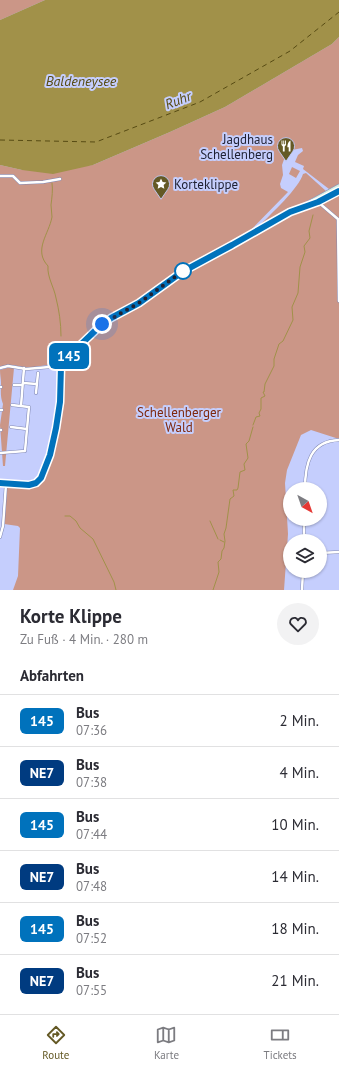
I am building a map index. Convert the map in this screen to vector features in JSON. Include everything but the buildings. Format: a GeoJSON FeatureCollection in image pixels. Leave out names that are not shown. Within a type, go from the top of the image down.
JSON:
{"type":"FeatureCollection","features":[{"type":"Feature","properties":{"kind":"main road"},"geometry":{"type":"LineString","coordinates":[[317,200],[339,186]]}},
{"type":"Feature","properties":{"kind":"main road"},"geometry":{"type":"LineString","coordinates":[[0,483],[32,484],[36,483],[41,478],[50,455],[56,428],[60,402],[61,366],[71,354],[102,324],[139,303],[178,274],[290,212],[339,191]]}},
{"type":"Feature","properties":{"kind":"street"},"geometry":{"type":"LineString","coordinates":[[0,176],[14,176],[19,182],[22,183],[43,182],[60,179]]}},
{"type":"Feature","properties":{"kind":"street"},"geometry":{"type":"LineString","coordinates":[[317,200],[339,220],[339,301]]}},
{"type":"Feature","properties":{"kind":"street"},"geometry":{"type":"LineString","coordinates":[[0,368],[11,366],[24,368],[61,366]]}},
{"type":"Feature","properties":{"kind":"street"},"geometry":{"type":"LineString","coordinates":[[21,406],[24,368]]}},
{"type":"Feature","properties":{"kind":"street"},"geometry":{"type":"LineString","coordinates":[[36,393],[38,373]]}},
{"type":"Feature","properties":{"kind":"street"},"geometry":{"type":"LineString","coordinates":[[14,385],[37,384]]}},
{"type":"Feature","properties":{"kind":"street"},"geometry":{"type":"LineString","coordinates":[[0,453],[25,451],[29,407],[12,406]]}},
{"type":"Feature","properties":{"kind":"street"},"geometry":{"type":"LineString","coordinates":[[10,427],[27,429]]}},
{"type":"Feature","properties":{"kind":"street"},"geometry":{"type":"LineString","coordinates":[[305,482],[306,467],[314,450],[326,442],[339,440]]}},
{"type":"Feature","properties":{"kind":"street"},"geometry":{"type":"LineString","coordinates":[[0,537],[3,526],[6,484]]}},
{"type":"Feature","properties":{"kind":"street"},"geometry":{"type":"LineString","coordinates":[[327,553],[339,552]]}},
{"type":"Feature","properties":{"kind":"street"},"geometry":{"type":"LineString","coordinates":[[302,590],[303,578]]}},
{"type":"Feature","properties":{"kind":"green space"},"geometry":{"type":"Polygon","coordinates":[[[0,0],[45,0],[0,20],[0,0]]]}},
{"type":"Feature","properties":{"kind":"green space"},"geometry":{"type":"Polygon","coordinates":[[[339,37],[339,184],[329,189],[303,169],[304,166],[295,162],[298,155],[303,151],[302,148],[287,151],[282,165],[283,175],[280,184],[281,188],[288,192],[247,234],[174,275],[137,303],[106,320],[66,355],[60,363],[28,368],[12,365],[0,367],[0,165],[22,170],[93,165],[225,107],[332,44],[339,37]]]}},
{"type":"Feature","properties":{"kind":"green space"},"geometry":{"type":"Polygon","coordinates":[[[292,167],[300,171],[296,178],[289,174],[292,167]]]}},
{"type":"Feature","properties":{"kind":"green space"},"geometry":{"type":"Polygon","coordinates":[[[306,173],[326,191],[260,226],[291,193],[303,174],[306,173]]]}},
{"type":"Feature","properties":{"kind":"green space","name":"Schellenberger Wald"},"geometry":{"type":"Polygon","coordinates":[[[339,192],[339,439],[311,430],[301,435],[287,470],[285,482],[283,482],[283,526],[288,526],[288,534],[283,534],[284,590],[13,590],[18,576],[20,528],[18,526],[4,524],[6,484],[29,485],[41,478],[58,427],[62,398],[63,368],[90,336],[112,319],[139,305],[179,275],[292,213],[312,205],[318,205],[339,192]]]}},
{"type":"Feature","properties":{"kind":"green space"},"geometry":{"type":"Polygon","coordinates":[[[14,368],[5,466],[3,466],[0,425],[3,404],[1,396],[0,370],[14,368]]]}},
{"type":"Feature","properties":{"kind":"water","name":"Baldeneysee"},"geometry":{"type":"Polygon","coordinates":[[[45,0],[339,0],[339,37],[332,44],[225,107],[93,165],[53,174],[22,170],[0,165],[0,20],[45,0]]]}},
{"type":"Feature","properties":{"kind":"waterway"},"geometry":{"type":"LineString","coordinates":[[52,183],[52,217],[43,242],[42,254],[48,266],[55,294],[61,336]]}},
{"type":"Feature","properties":{"kind":"waterway"},"geometry":{"type":"LineString","coordinates":[[253,425],[256,417],[260,416],[261,398],[265,396],[263,392],[265,384],[274,366],[274,359],[279,344],[283,341],[293,320],[292,307],[298,293],[300,267],[305,252],[304,246],[310,238],[309,231],[313,215]]}},
{"type":"Feature","properties":{"kind":"waterway"},"geometry":{"type":"LineString","coordinates":[[213,590],[219,572],[218,562],[221,559],[224,548],[224,534],[230,499],[234,496],[233,490],[237,490],[238,488],[240,472],[245,470],[244,464],[248,458],[246,444],[249,441],[253,427]]}},
{"type":"Feature","properties":{"kind":"waterway"},"geometry":{"type":"LineString","coordinates":[[65,516],[70,516],[76,521],[80,528],[93,539],[114,582],[116,590]]}},
{"type":"Feature","properties":{"kind":"waterway"},"geometry":{"type":"LineString","coordinates":[[210,521],[218,539]]}},
{"type":"Feature","properties":{"kind":"waterway"},"geometry":{"type":"LineString","coordinates":[[220,540],[224,542]]}},
{"type":"Feature","properties":{"kind":"ferry route"},"geometry":{"type":"LineString","coordinates":[[0,140],[96,142],[200,102],[290,51],[339,12]]}},
{"type":"Feature","properties":{"kind":"bus line","name":"145"},"geometry":{"type":"LineString","coordinates":[[0,483],[11,485],[29,485],[36,483],[41,478],[52,449],[56,428],[61,392],[61,366],[65,360],[102,324],[139,303],[178,274],[290,212],[318,202],[339,191]]}},
{"type":"Feature","properties":{"kind":"place","name":"Jagdhaus Schellenberg"},"geometry":{"type":"Point","coordinates":[286,161]}},
{"type":"Feature","properties":{"kind":"place","name":"Korteklippe"},"geometry":{"type":"Point","coordinates":[161,199]}},
{"type":"Feature","properties":{"kind":"route"},"geometry":{"type":"LineString","coordinates":[[102,324],[139,303],[183,271]]}},
{"type":"Feature","properties":{"kind":"water label","name":"Ruhr"},"geometry":{"type":"Point","coordinates":[178,100]}}]}
